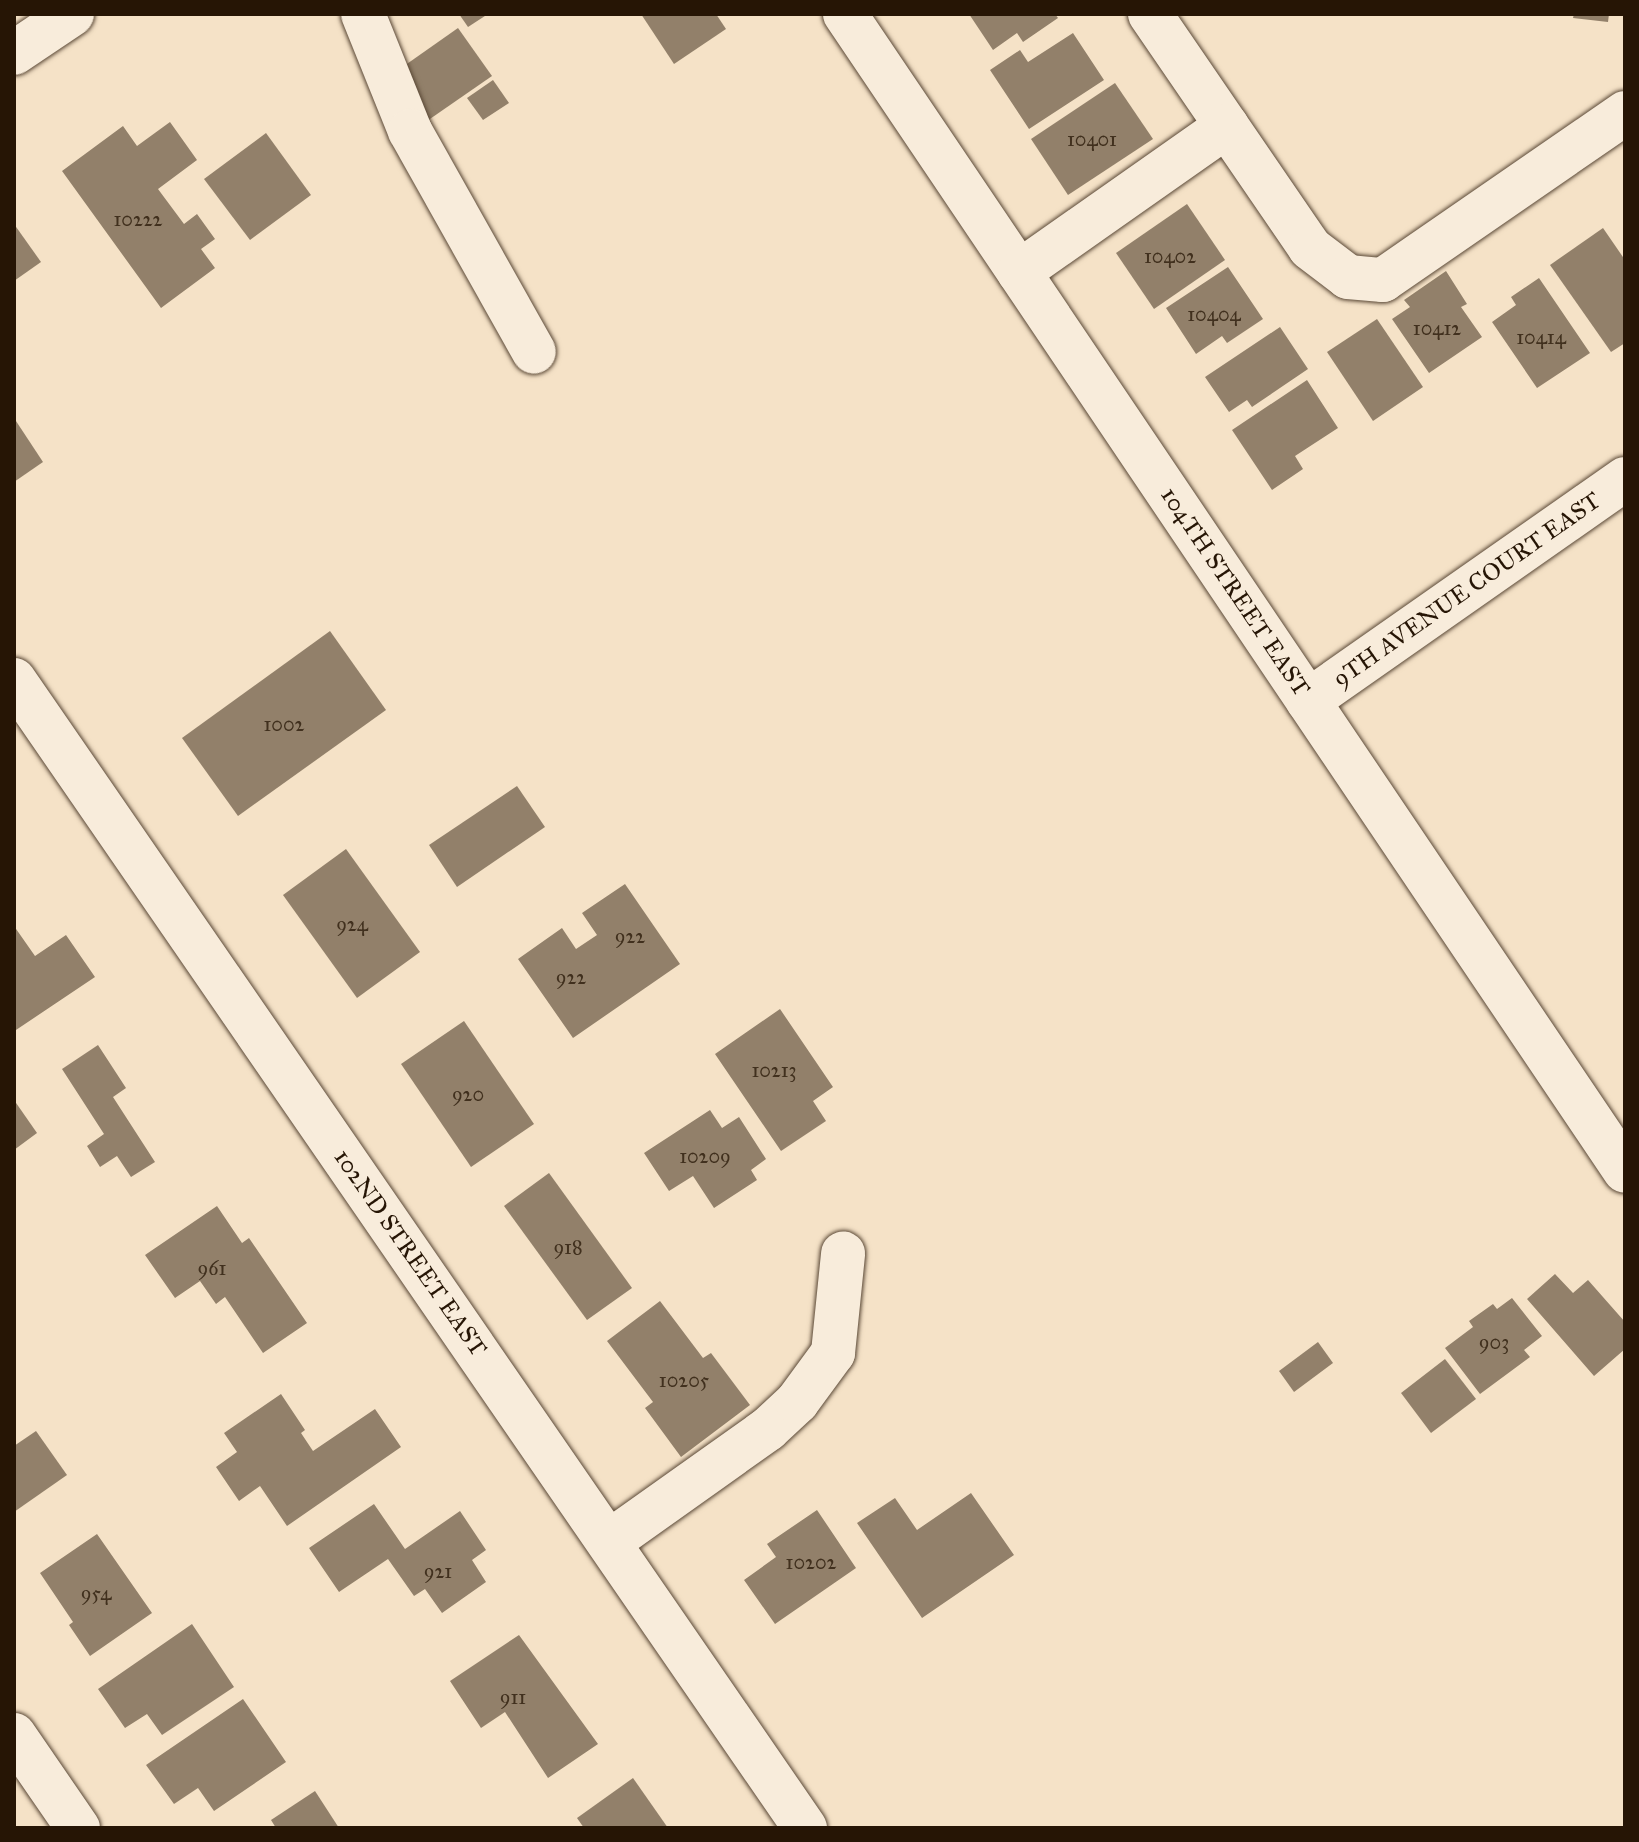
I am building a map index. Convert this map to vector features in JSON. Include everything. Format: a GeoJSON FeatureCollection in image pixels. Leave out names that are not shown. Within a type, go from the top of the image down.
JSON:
{"type":"FeatureCollection","features":[{"type":"Feature","properties":{"kind":"street"},"geometry":{"type":"LineString","coordinates":[[14,53],[72,14]]}},
{"type":"Feature","properties":{"kind":"street"},"geometry":{"type":"LineString","coordinates":[[363,14],[410,131],[534,352]]}},
{"type":"Feature","properties":{"kind":"street","name":"104TH STREET EAST"},"geometry":{"type":"LineString","coordinates":[[845,14],[1625,1171]]}},
{"type":"Feature","properties":{"kind":"street"},"geometry":{"type":"LineString","coordinates":[[1150,14],[1310,248],[1348,277],[1383,280],[1625,113]]}},
{"type":"Feature","properties":{"kind":"street"},"geometry":{"type":"LineString","coordinates":[[1019,272],[1227,126]]}},
{"type":"Feature","properties":{"kind":"street","name":"9TH AVENUE COURT EAST"},"geometry":{"type":"LineString","coordinates":[[1308,701],[1625,479]]}},
{"type":"Feature","properties":{"kind":"street","name":"102ND STREET EAST"},"geometry":{"type":"LineString","coordinates":[[14,680],[805,1828]]}},
{"type":"Feature","properties":{"kind":"street"},"geometry":{"type":"LineString","coordinates":[[609,1542],[768,1429],[797,1402],[833,1353],[843,1254]]}},
{"type":"Feature","properties":{"kind":"street"},"geometry":{"type":"LineString","coordinates":[[14,1735],[78,1828]]}},
{"type":"Feature","properties":{"kind":"building"},"geometry":{"type":"Polygon","coordinates":[[[459,14],[488,14],[468,27],[459,14]]]}},
{"type":"Feature","properties":{"kind":"building"},"geometry":{"type":"Polygon","coordinates":[[[641,14],[716,14],[726,29],[674,64],[641,14]]]}},
{"type":"Feature","properties":{"kind":"building"},"geometry":{"type":"Polygon","coordinates":[[[969,14],[1055,14],[1058,18],[1023,42],[1017,33],[993,50],[969,14]]]}},
{"type":"Feature","properties":{"kind":"building"},"geometry":{"type":"Polygon","coordinates":[[[1574,14],[1609,14],[1608,22],[1573,18],[1574,14]]]}},
{"type":"Feature","properties":{"kind":"building"},"geometry":{"type":"Polygon","coordinates":[[[458,28],[492,76],[427,121],[394,73],[458,28]]]}},
{"type":"Feature","properties":{"kind":"building"},"geometry":{"type":"Polygon","coordinates":[[[1073,33],[1104,80],[1029,129],[990,70],[1020,50],[1028,62],[1073,33]]]}},
{"type":"Feature","properties":{"kind":"building"},"geometry":{"type":"Polygon","coordinates":[[[493,80],[509,103],[483,120],[467,98],[493,80]]]}},
{"type":"Feature","properties":{"kind":"building"},"geometry":{"type":"Polygon","coordinates":[[[1115,83],[1153,139],[1068,195],[1031,139],[1115,83]]]}},
{"type":"Feature","properties":{"kind":"building"},"geometry":{"type":"Polygon","coordinates":[[[170,122],[197,160],[158,189],[184,224],[197,214],[215,239],[201,249],[215,268],[161,308],[62,171],[123,126],[137,146],[170,122]]]}},
{"type":"Feature","properties":{"kind":"building"},"geometry":{"type":"Polygon","coordinates":[[[266,133],[311,195],[250,240],[204,179],[266,133]]]}},
{"type":"Feature","properties":{"kind":"building"},"geometry":{"type":"Polygon","coordinates":[[[1187,204],[1225,260],[1154,309],[1116,253],[1187,204]]]}},
{"type":"Feature","properties":{"kind":"building"},"geometry":{"type":"Polygon","coordinates":[[[14,224],[41,262],[14,281],[14,224]]]}},
{"type":"Feature","properties":{"kind":"building"},"geometry":{"type":"Polygon","coordinates":[[[1603,228],[1625,260],[1625,343],[1611,352],[1550,265],[1603,228]]]}},
{"type":"Feature","properties":{"kind":"building"},"geometry":{"type":"Polygon","coordinates":[[[1228,267],[1263,319],[1227,343],[1222,336],[1196,354],[1166,308],[1228,267]]]}},
{"type":"Feature","properties":{"kind":"building"},"geometry":{"type":"Polygon","coordinates":[[[1446,271],[1467,304],[1461,307],[1482,337],[1429,373],[1392,319],[1410,307],[1404,300],[1446,271]]]}},
{"type":"Feature","properties":{"kind":"building"},"geometry":{"type":"Polygon","coordinates":[[[1539,278],[1590,353],[1537,388],[1492,322],[1516,305],[1511,297],[1539,278]]]}},
{"type":"Feature","properties":{"kind":"building"},"geometry":{"type":"Polygon","coordinates":[[[1377,319],[1423,387],[1373,421],[1327,352],[1377,319]]]}},
{"type":"Feature","properties":{"kind":"building"},"geometry":{"type":"Polygon","coordinates":[[[1280,327],[1308,369],[1252,407],[1247,400],[1229,412],[1205,377],[1280,327]]]}},
{"type":"Feature","properties":{"kind":"building"},"geometry":{"type":"Polygon","coordinates":[[[1307,380],[1338,428],[1295,456],[1303,469],[1272,490],[1232,430],[1307,380]]]}},
{"type":"Feature","properties":{"kind":"building"},"geometry":{"type":"Polygon","coordinates":[[[14,418],[43,462],[14,482],[14,418]]]}},
{"type":"Feature","properties":{"kind":"building"},"geometry":{"type":"Polygon","coordinates":[[[330,631],[386,710],[238,816],[182,738],[330,631]]]}},
{"type":"Feature","properties":{"kind":"building"},"geometry":{"type":"Polygon","coordinates":[[[517,786],[545,827],[457,887],[429,845],[517,786]]]}},
{"type":"Feature","properties":{"kind":"building"},"geometry":{"type":"Polygon","coordinates":[[[346,849],[420,952],[357,998],[283,895],[346,849]]]}},
{"type":"Feature","properties":{"kind":"building"},"geometry":{"type":"Polygon","coordinates":[[[625,884],[680,964],[573,1038],[518,959],[562,928],[576,949],[597,935],[582,913],[625,884]]]}},
{"type":"Feature","properties":{"kind":"building"},"geometry":{"type":"Polygon","coordinates":[[[14,926],[35,956],[66,935],[95,977],[16,1030],[14,926]]]}},
{"type":"Feature","properties":{"kind":"building"},"geometry":{"type":"Polygon","coordinates":[[[780,1009],[833,1087],[813,1101],[826,1121],[781,1151],[715,1054],[780,1009]]]}},
{"type":"Feature","properties":{"kind":"building"},"geometry":{"type":"Polygon","coordinates":[[[464,1021],[534,1124],[471,1167],[401,1064],[464,1021]]]}},
{"type":"Feature","properties":{"kind":"building"},"geometry":{"type":"Polygon","coordinates":[[[98,1045],[126,1088],[113,1097],[155,1162],[131,1177],[117,1156],[100,1167],[87,1146],[104,1134],[62,1069],[98,1045]]]}},
{"type":"Feature","properties":{"kind":"building"},"geometry":{"type":"Polygon","coordinates":[[[14,1100],[37,1133],[14,1150],[14,1100]]]}},
{"type":"Feature","properties":{"kind":"building"},"geometry":{"type":"Polygon","coordinates":[[[710,1110],[722,1128],[739,1117],[766,1159],[751,1170],[757,1180],[714,1208],[693,1176],[669,1191],[644,1153],[710,1110]]]}},
{"type":"Feature","properties":{"kind":"building"},"geometry":{"type":"Polygon","coordinates":[[[549,1173],[632,1288],[587,1320],[504,1206],[549,1173]]]}},
{"type":"Feature","properties":{"kind":"building"},"geometry":{"type":"Polygon","coordinates":[[[217,1206],[242,1243],[249,1238],[307,1323],[263,1353],[225,1297],[216,1304],[200,1281],[175,1298],[145,1255],[217,1206]]]}},
{"type":"Feature","properties":{"kind":"building"},"geometry":{"type":"Polygon","coordinates":[[[1555,1274],[1573,1293],[1588,1280],[1625,1322],[1625,1349],[1594,1376],[1527,1299],[1555,1274]]]}},
{"type":"Feature","properties":{"kind":"building"},"geometry":{"type":"Polygon","coordinates":[[[1512,1298],[1542,1336],[1524,1350],[1530,1357],[1480,1394],[1445,1348],[1473,1327],[1469,1321],[1493,1304],[1497,1309],[1512,1298]]]}},
{"type":"Feature","properties":{"kind":"building"},"geometry":{"type":"Polygon","coordinates":[[[660,1301],[703,1358],[711,1353],[750,1405],[681,1457],[645,1408],[653,1402],[607,1341],[660,1301]]]}},
{"type":"Feature","properties":{"kind":"building"},"geometry":{"type":"Polygon","coordinates":[[[1318,1342],[1333,1363],[1294,1392],[1279,1371],[1318,1342]]]}},
{"type":"Feature","properties":{"kind":"building"},"geometry":{"type":"Polygon","coordinates":[[[1445,1359],[1476,1399],[1431,1433],[1401,1393],[1445,1359]]]}},
{"type":"Feature","properties":{"kind":"building"},"geometry":{"type":"Polygon","coordinates":[[[281,1394],[305,1430],[301,1433],[313,1451],[375,1409],[401,1447],[287,1526],[260,1486],[239,1501],[216,1467],[237,1452],[224,1433],[281,1394]]]}},
{"type":"Feature","properties":{"kind":"building"},"geometry":{"type":"Polygon","coordinates":[[[36,1431],[67,1475],[14,1512],[14,1446],[36,1431]]]}},
{"type":"Feature","properties":{"kind":"building"},"geometry":{"type":"Polygon","coordinates":[[[971,1493],[1014,1555],[922,1618],[857,1523],[895,1498],[917,1530],[971,1493]]]}},
{"type":"Feature","properties":{"kind":"building"},"geometry":{"type":"Polygon","coordinates":[[[374,1504],[405,1549],[460,1511],[486,1550],[472,1560],[486,1582],[442,1613],[425,1589],[414,1596],[388,1559],[339,1592],[309,1548],[374,1504]]]}},
{"type":"Feature","properties":{"kind":"building"},"geometry":{"type":"Polygon","coordinates":[[[817,1510],[856,1568],[775,1624],[744,1580],[776,1557],[767,1544],[817,1510]]]}},
{"type":"Feature","properties":{"kind":"building"},"geometry":{"type":"Polygon","coordinates":[[[97,1534],[152,1613],[90,1656],[69,1625],[73,1622],[40,1573],[97,1534]]]}},
{"type":"Feature","properties":{"kind":"building"},"geometry":{"type":"Polygon","coordinates":[[[192,1624],[234,1687],[162,1735],[147,1714],[125,1728],[98,1689],[192,1624]]]}},
{"type":"Feature","properties":{"kind":"building"},"geometry":{"type":"Polygon","coordinates":[[[519,1635],[598,1744],[548,1778],[505,1712],[481,1728],[450,1681],[519,1635]]]}},
{"type":"Feature","properties":{"kind":"building"},"geometry":{"type":"Polygon","coordinates":[[[243,1699],[286,1762],[214,1811],[198,1788],[174,1804],[146,1765],[243,1699]]]}},
{"type":"Feature","properties":{"kind":"building"},"geometry":{"type":"Polygon","coordinates":[[[633,1778],[668,1828],[584,1828],[577,1818],[633,1778]]]}},
{"type":"Feature","properties":{"kind":"building"},"geometry":{"type":"Polygon","coordinates":[[[315,1791],[339,1828],[276,1828],[271,1820],[315,1791]]]}}]}
